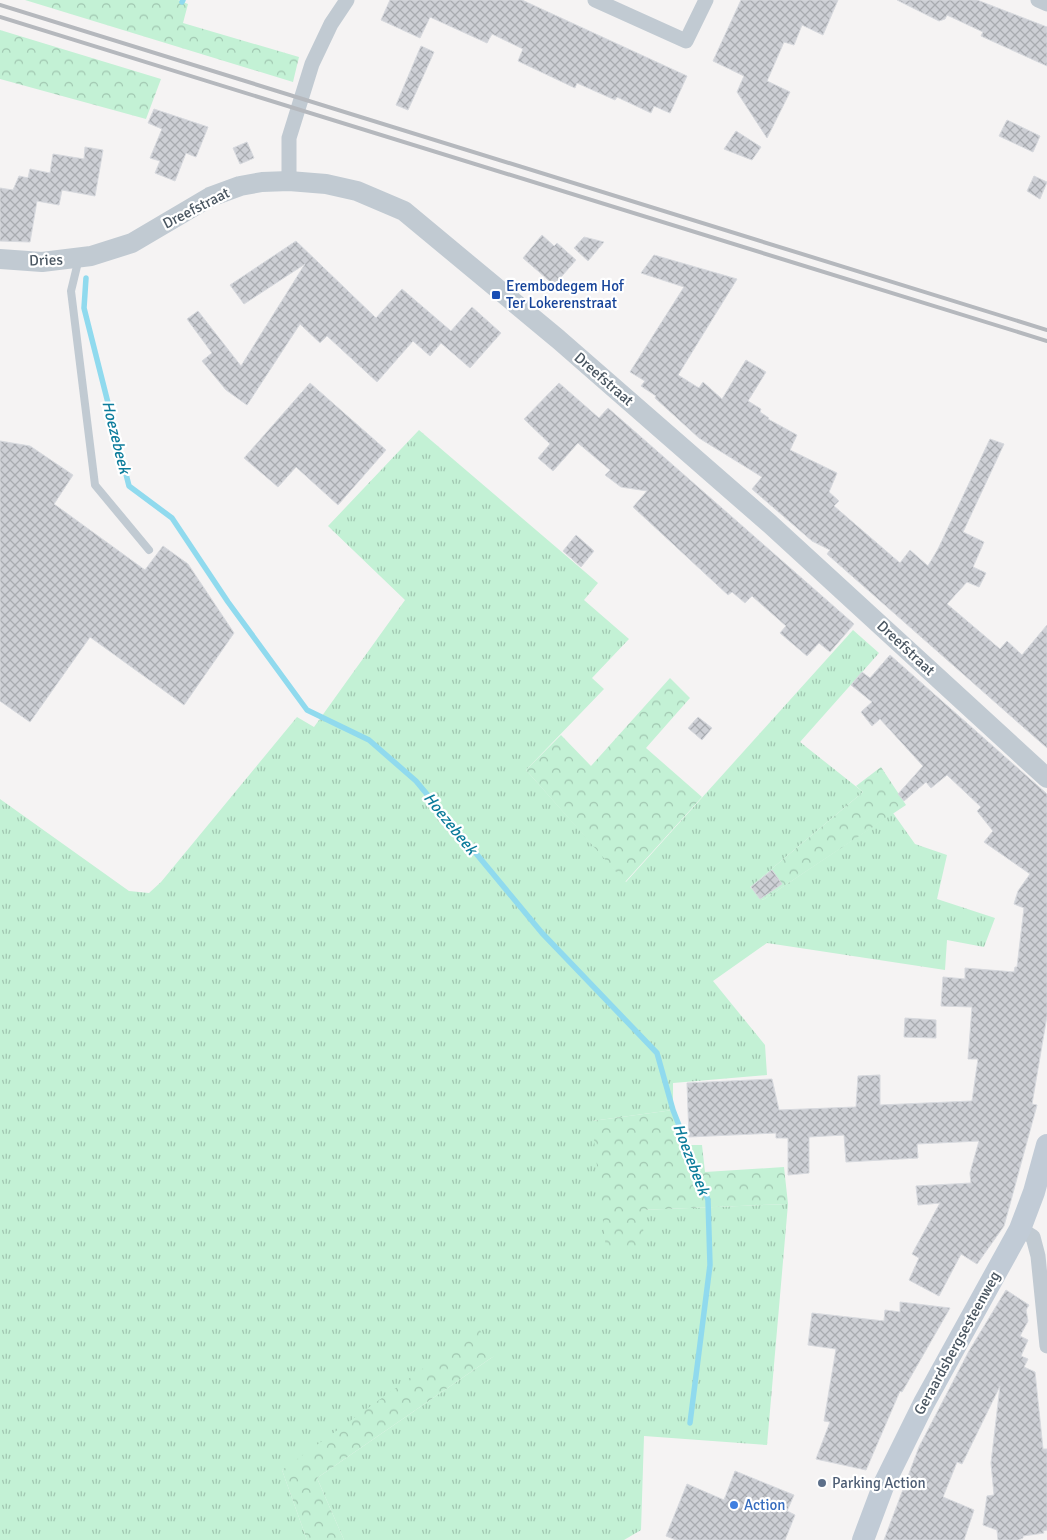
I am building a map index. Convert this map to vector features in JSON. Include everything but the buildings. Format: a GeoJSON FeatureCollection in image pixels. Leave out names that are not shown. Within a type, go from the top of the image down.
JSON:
{"type":"FeatureCollection","features":[{"type":"Feature","properties":{"kind":"main road","name":"Geraardsbergsesteenweg"},"geometry":{"type":"LineString","coordinates":[[863,1540],[884,1484],[924,1403],[1020,1229],[1034,1192],[1047,1145]]}},
{"type":"Feature","properties":{"kind":"street"},"geometry":{"type":"LineString","coordinates":[[289,181],[289,138],[312,64],[332,24],[347,0]]}},
{"type":"Feature","properties":{"kind":"street"},"geometry":{"type":"LineString","coordinates":[[595,0],[686,41],[706,0]]}},
{"type":"Feature","properties":{"kind":"street"},"geometry":{"type":"LineString","coordinates":[[1038,0],[1047,4]]}},
{"type":"Feature","properties":{"kind":"street","name":"Dreefstraat"},"geometry":{"type":"LineString","coordinates":[[85,257],[132,243],[210,197],[240,186],[289,181],[326,184],[358,191],[404,211],[558,339],[770,524],[1047,778]]}},
{"type":"Feature","properties":{"kind":"street","name":"Dries"},"geometry":{"type":"LineString","coordinates":[[0,259],[42,262],[85,257]]}},
{"type":"Feature","properties":{"kind":"street"},"geometry":{"type":"LineString","coordinates":[[1020,1229],[1033,1236],[1038,1256],[1047,1346]]}},
{"type":"Feature","properties":{"kind":"lane"},"geometry":{"type":"LineString","coordinates":[[85,257],[71,291],[95,484],[149,550]]}},
{"type":"Feature","properties":{"kind":"green space"},"geometry":{"type":"Polygon","coordinates":[[[25,0],[178,0],[188,4],[183,23],[299,57],[293,82],[25,0]]]}},
{"type":"Feature","properties":{"kind":"green space"},"geometry":{"type":"Polygon","coordinates":[[[0,30],[161,79],[146,119],[0,79],[0,30]]]}},
{"type":"Feature","properties":{"kind":"green space"},"geometry":{"type":"Polygon","coordinates":[[[419,430],[598,583],[584,600],[629,639],[592,678],[604,689],[526,770],[626,882],[853,630],[879,653],[800,742],[863,792],[750,887],[763,900],[893,813],[915,844],[947,855],[937,899],[995,918],[984,947],[947,940],[945,970],[767,943],[713,981],[765,1045],[767,1075],[673,1083],[673,1110],[592,1121],[640,1210],[788,1204],[767,1445],[644,1436],[641,1530],[624,1540],[344,1540],[317,1478],[494,1356],[282,1470],[307,1540],[0,1540],[0,799],[129,891],[149,893],[161,882],[297,717],[314,727],[405,600],[328,526],[419,430]]]}},
{"type":"Feature","properties":{"kind":"green space"},"geometry":{"type":"Polygon","coordinates":[[[670,678],[690,698],[646,748],[702,797],[625,882],[526,770],[561,735],[591,766],[670,678]]]}},
{"type":"Feature","properties":{"kind":"green space"},"geometry":{"type":"Polygon","coordinates":[[[881,767],[906,805],[763,900],[750,887],[863,792],[856,786],[881,767]]]}},
{"type":"Feature","properties":{"kind":"green space"},"geometry":{"type":"Polygon","coordinates":[[[673,1110],[680,1145],[702,1145],[705,1172],[784,1167],[788,1204],[641,1210],[645,1246],[606,1249],[592,1121],[673,1110]]]}},
{"type":"Feature","properties":{"kind":"green space"},"geometry":{"type":"Polygon","coordinates":[[[479,1328],[494,1356],[317,1478],[344,1540],[307,1540],[282,1470],[479,1328]]]}},
{"type":"Feature","properties":{"kind":"waterway","name":"Hoezebeek"},"geometry":{"type":"LineString","coordinates":[[86,278],[84,308],[129,486],[172,518],[228,602],[307,710],[369,740],[416,781],[542,933],[657,1053],[673,1110],[708,1200],[710,1265],[690,1423]]}},
{"type":"Feature","properties":{"kind":"railway"},"geometry":{"type":"LineString","coordinates":[[0,5],[1047,330]]}},
{"type":"Feature","properties":{"kind":"railway"},"geometry":{"type":"LineString","coordinates":[[0,17],[1047,341]]}},
{"type":"Feature","properties":{"kind":"place","name":"Erembodegem Hof Ter Lokerenstraat"},"geometry":{"type":"Point","coordinates":[496,295]}},
{"type":"Feature","properties":{"kind":"place","name":"Parking Action"},"geometry":{"type":"Point","coordinates":[822,1483]}},
{"type":"Feature","properties":{"kind":"place","name":"Action"},"geometry":{"type":"Point","coordinates":[734,1505]}}]}
